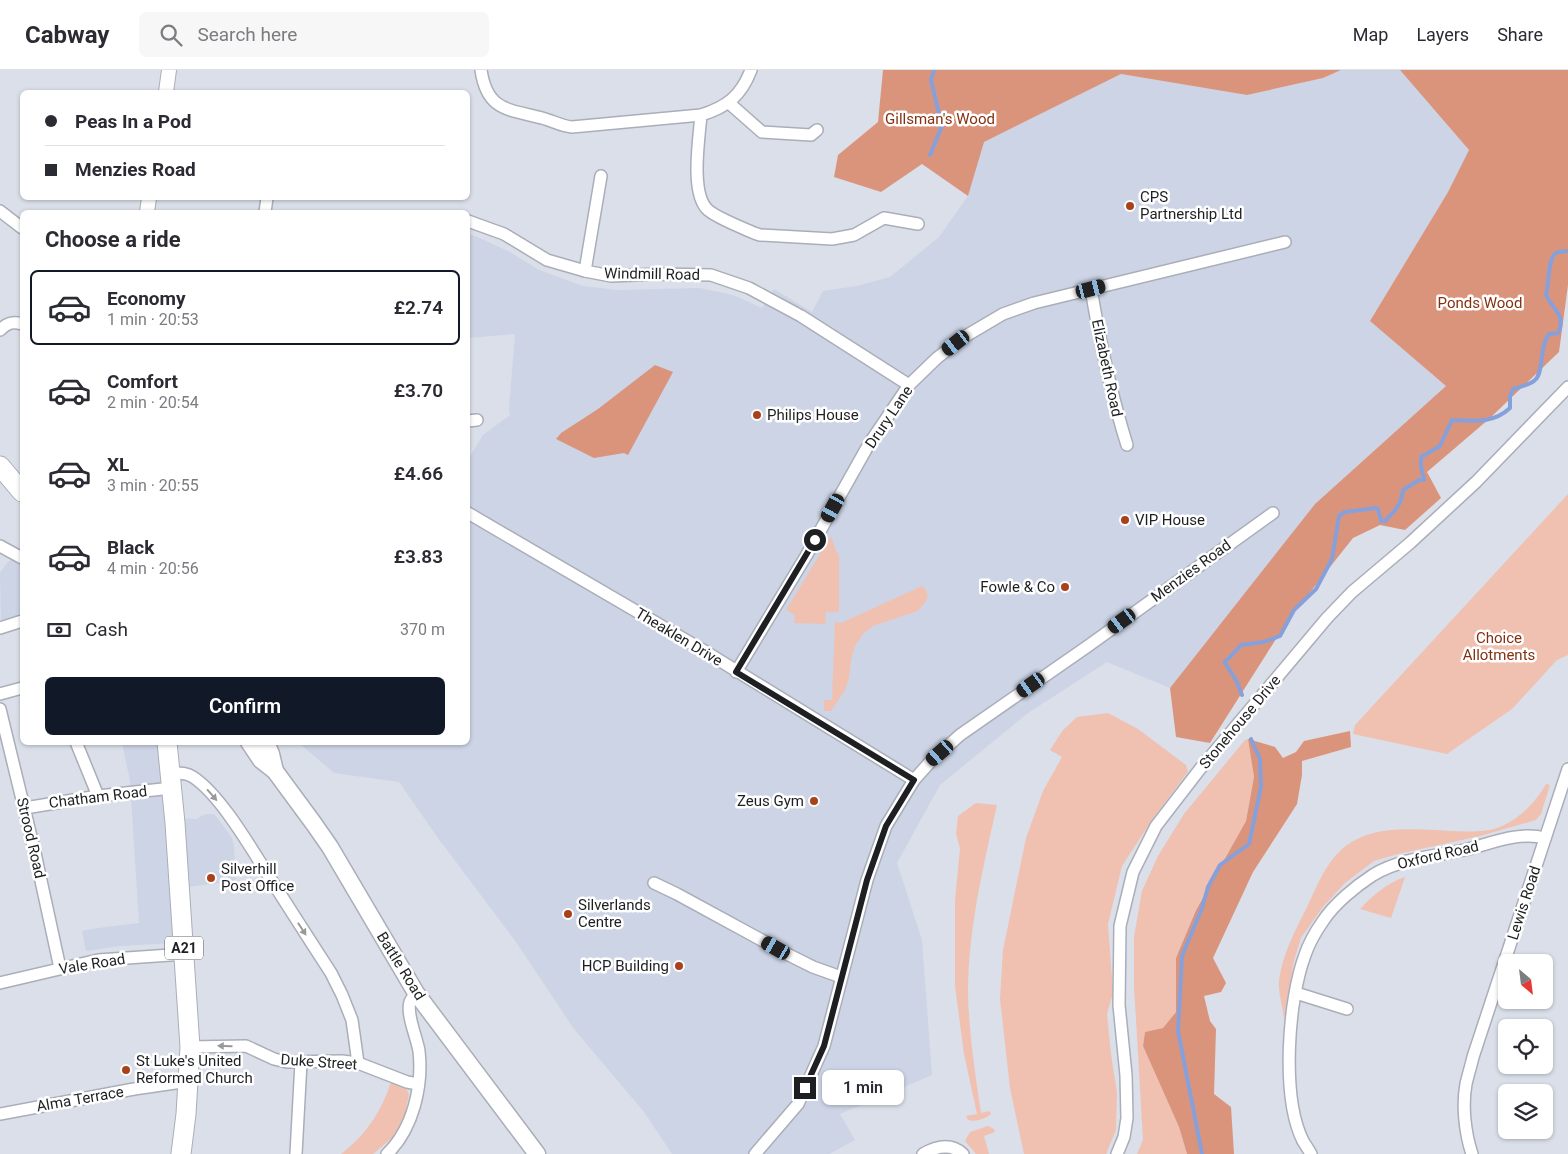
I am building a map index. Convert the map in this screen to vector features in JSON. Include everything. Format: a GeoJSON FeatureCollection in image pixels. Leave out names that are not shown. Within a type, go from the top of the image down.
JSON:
{"type":"FeatureCollection","features":[{"type":"Feature","properties":{"kind":"highway"},"geometry":{"type":"LineString","coordinates":[[0,466],[20,490]]}},
{"type":"Feature","properties":{"kind":"highway","name":"A21"},"geometry":{"type":"LineString","coordinates":[[167,745],[185,954],[190,1047],[189,1081],[181,1154]]}},
{"type":"Feature","properties":{"kind":"main road","name":"Battle Road"},"geometry":{"type":"LineString","coordinates":[[251,745],[261,760],[275,771],[330,847],[416,993],[537,1154]]}},
{"type":"Feature","properties":{"kind":"main road","name":"Battle Road"},"geometry":{"type":"LineString","coordinates":[[267,745],[275,771]]}},
{"type":"Feature","properties":{"kind":"street"},"geometry":{"type":"LineString","coordinates":[[166,90],[169,70]]}},
{"type":"Feature","properties":{"kind":"street"},"geometry":{"type":"LineString","coordinates":[[480,70],[488,94],[508,110],[545,119],[561,126],[572,127],[700,115],[716,110],[729,103],[746,82],[751,70]]}},
{"type":"Feature","properties":{"kind":"street"},"geometry":{"type":"LineString","coordinates":[[729,103],[762,132],[810,135],[817,130]]}},
{"type":"Feature","properties":{"kind":"street"},"geometry":{"type":"LineString","coordinates":[[700,115],[698,192],[703,205],[718,216],[760,235],[832,239],[854,235],[884,218],[918,224]]}},
{"type":"Feature","properties":{"kind":"street"},"geometry":{"type":"LineString","coordinates":[[585,272],[601,176]]}},
{"type":"Feature","properties":{"kind":"street"},"geometry":{"type":"LineString","coordinates":[[0,211],[20,226]]}},
{"type":"Feature","properties":{"kind":"street","name":"Windmill Road"},"geometry":{"type":"LineString","coordinates":[[470,222],[504,234],[547,260],[585,272],[611,276],[658,274],[711,275],[749,288],[801,316],[909,384]]}},
{"type":"Feature","properties":{"kind":"street","name":"Drury Lane"},"geometry":{"type":"LineString","coordinates":[[736,672],[806,556],[869,444],[909,384],[937,358],[964,337],[1003,314],[1034,303],[1285,242]]}},
{"type":"Feature","properties":{"kind":"street","name":"Elizabeth Road"},"geometry":{"type":"LineString","coordinates":[[1091,289],[1101,346],[1119,421],[1127,445]]}},
{"type":"Feature","properties":{"kind":"street"},"geometry":{"type":"LineString","coordinates":[[0,330],[10,323],[20,323]]}},
{"type":"Feature","properties":{"kind":"street","name":"Stonehouse Drive"},"geometry":{"type":"LineString","coordinates":[[1117,1154],[1124,1137],[1127,1118],[1126,1075],[1119,1005],[1120,926],[1133,872],[1156,826],[1200,769],[1327,618],[1352,592],[1410,543],[1476,482],[1568,387]]}},
{"type":"Feature","properties":{"kind":"street","name":"Menzies Road"},"geometry":{"type":"LineString","coordinates":[[755,1154],[798,1104],[824,1046],[867,880],[886,826],[914,780],[930,762],[960,735],[1273,513]]}},
{"type":"Feature","properties":{"kind":"street","name":"Theaklen Drive"},"geometry":{"type":"LineString","coordinates":[[470,514],[701,649],[914,780]]}},
{"type":"Feature","properties":{"kind":"street"},"geometry":{"type":"LineString","coordinates":[[0,546],[20,557]]}},
{"type":"Feature","properties":{"kind":"street"},"geometry":{"type":"LineString","coordinates":[[0,628],[20,622]]}},
{"type":"Feature","properties":{"kind":"street"},"geometry":{"type":"LineString","coordinates":[[0,694],[20,689]]}},
{"type":"Feature","properties":{"kind":"street","name":"Strood Road"},"geometry":{"type":"LineString","coordinates":[[0,709],[60,968]]}},
{"type":"Feature","properties":{"kind":"street"},"geometry":{"type":"LineString","coordinates":[[77,745],[98,796]]}},
{"type":"Feature","properties":{"kind":"street","name":"Lewis Road"},"geometry":{"type":"LineString","coordinates":[[1472,1154],[1468,1143],[1464,1114],[1466,1085],[1473,1057],[1568,769]]}},
{"type":"Feature","properties":{"kind":"street","name":"Chatham Road"},"geometry":{"type":"LineString","coordinates":[[24,808],[98,796],[171,781],[182,773],[192,776],[206,788],[223,808],[245,839],[331,973],[352,1020],[358,1063]]}},
{"type":"Feature","properties":{"kind":"street","name":"Oxford Road"},"geometry":{"type":"LineString","coordinates":[[1311,1154],[1303,1141],[1296,1120],[1292,1098],[1290,1027],[1305,955],[1331,910],[1373,875],[1389,867],[1411,860],[1532,834],[1545,838]]}},
{"type":"Feature","properties":{"kind":"street"},"geometry":{"type":"LineString","coordinates":[[654,883],[789,956],[813,967],[841,976]]}},
{"type":"Feature","properties":{"kind":"street","name":"Vale Road"},"geometry":{"type":"LineString","coordinates":[[0,983],[98,960],[185,954]]}},
{"type":"Feature","properties":{"kind":"street"},"geometry":{"type":"LineString","coordinates":[[387,1154],[406,1130],[413,1111],[418,1084],[419,1050],[409,1010],[410,1001],[416,993]]}},
{"type":"Feature","properties":{"kind":"street"},"geometry":{"type":"LineString","coordinates":[[1296,993],[1347,1009]]}},
{"type":"Feature","properties":{"kind":"street","name":"Duke Street"},"geometry":{"type":"LineString","coordinates":[[190,1047],[246,1046],[274,1059],[287,1062],[342,1061],[358,1063],[407,1082],[418,1084]]}},
{"type":"Feature","properties":{"kind":"street"},"geometry":{"type":"LineString","coordinates":[[296,1154],[301,1062]]}},
{"type":"Feature","properties":{"kind":"street","name":"Alma Terrace"},"geometry":{"type":"LineString","coordinates":[[0,1114],[134,1089],[189,1081]]}},
{"type":"Feature","properties":{"kind":"street"},"geometry":{"type":"LineString","coordinates":[[923,1154],[941,1147],[950,1147],[957,1149],[963,1154]]}},
{"type":"Feature","properties":{"kind":"shaded area"},"geometry":{"type":"Polygon","coordinates":[[[1341,70],[1400,70],[1469,150],[1448,192],[1370,321],[1446,386],[1315,504],[1170,688],[1107,662],[1028,713],[940,785],[897,863],[922,940],[932,1075],[840,1114],[855,1140],[829,1154],[672,1154],[644,1112],[574,1029],[516,942],[438,838],[399,782],[334,773],[301,745],[470,745],[470,457],[483,435],[510,415],[515,334],[470,338],[470,235],[508,251],[539,270],[583,286],[617,290],[700,288],[733,295],[762,308],[774,289],[812,312],[823,291],[857,286],[890,277],[939,237],[968,196],[983,142],[1121,74],[1247,95],[1323,78],[1341,70]]]}},
{"type":"Feature","properties":{"kind":"shaded area"},"geometry":{"type":"Polygon","coordinates":[[[20,552],[20,619],[1,625],[0,573],[7,563],[20,552]]]}},
{"type":"Feature","properties":{"kind":"shaded area"},"geometry":{"type":"Polygon","coordinates":[[[122,745],[178,745],[176,770],[180,818],[197,819],[206,814],[214,814],[232,838],[236,881],[170,889],[173,943],[120,946],[86,951],[82,931],[139,923],[130,781],[122,745]]]}},
{"type":"Feature","properties":{"kind":"green space","name":"Gillsman's Wood"},"geometry":{"type":"Polygon","coordinates":[[[883,70],[1341,70],[1323,78],[1247,95],[1121,74],[984,142],[968,196],[922,164],[881,192],[834,177],[838,155],[878,122],[883,70]]]}},
{"type":"Feature","properties":{"kind":"green space","name":"Ponds Wood"},"geometry":{"type":"Polygon","coordinates":[[[1400,70],[1568,70],[1568,285],[1559,352],[1489,419],[1427,472],[1441,498],[1405,530],[1380,525],[1353,538],[1288,620],[1210,743],[1176,737],[1170,688],[1315,504],[1446,386],[1370,321],[1448,192],[1469,150],[1400,70]]]}},
{"type":"Feature","properties":{"kind":"green space"},"geometry":{"type":"Polygon","coordinates":[[[655,365],[673,372],[628,455],[624,453],[594,458],[556,439],[561,433],[598,409],[655,365]]]}},
{"type":"Feature","properties":{"kind":"green space","name":"Choice Allotments"},"geometry":{"type":"Polygon","coordinates":[[[1568,494],[1568,655],[1557,660],[1512,709],[1447,754],[1353,734],[1355,725],[1568,494]]]}},
{"type":"Feature","properties":{"kind":"green space"},"geometry":{"type":"Polygon","coordinates":[[[831,536],[839,555],[839,611],[826,612],[825,624],[794,623],[795,615],[786,610],[831,536]]]}},
{"type":"Feature","properties":{"kind":"green space"},"geometry":{"type":"Polygon","coordinates":[[[922,586],[926,590],[928,598],[918,611],[873,626],[863,634],[855,646],[845,690],[831,711],[824,711],[824,700],[832,700],[835,622],[841,623],[922,586]]]}},
{"type":"Feature","properties":{"kind":"green space"},"geometry":{"type":"Polygon","coordinates":[[[1108,713],[1138,729],[1186,765],[1188,772],[1154,817],[1122,866],[1108,924],[1113,993],[1107,1014],[1117,1093],[1116,1130],[1106,1154],[1024,1154],[1010,1088],[1000,999],[1003,950],[1026,838],[1043,791],[1062,757],[1050,750],[1063,730],[1077,717],[1108,713]]]}},
{"type":"Feature","properties":{"kind":"green space"},"geometry":{"type":"Polygon","coordinates":[[[1350,731],[1351,747],[1302,761],[1302,775],[1297,804],[1253,872],[1213,958],[1226,983],[1221,992],[1204,996],[1210,1021],[1216,1029],[1214,1094],[1231,1107],[1234,1154],[1187,1154],[1179,1127],[1143,1046],[1145,1032],[1163,1028],[1176,1012],[1176,958],[1196,910],[1246,821],[1254,777],[1248,739],[1275,747],[1283,758],[1296,752],[1304,741],[1350,731]]]}},
{"type":"Feature","properties":{"kind":"green space"},"geometry":{"type":"Polygon","coordinates":[[[1248,739],[1254,777],[1246,821],[1196,909],[1176,958],[1176,1012],[1163,1028],[1145,1032],[1143,1046],[1179,1127],[1187,1154],[1137,1154],[1143,1140],[1134,986],[1134,937],[1142,891],[1158,856],[1184,814],[1245,740],[1248,739]]]}},
{"type":"Feature","properties":{"kind":"green space"},"geometry":{"type":"Polygon","coordinates":[[[1546,784],[1550,785],[1541,814],[1536,820],[1480,836],[1374,861],[1345,883],[1322,908],[1301,938],[1294,961],[1284,1019],[1279,981],[1286,952],[1322,876],[1342,849],[1358,839],[1394,830],[1471,831],[1498,828],[1522,813],[1536,799],[1546,784]]]}},
{"type":"Feature","properties":{"kind":"green space"},"geometry":{"type":"Polygon","coordinates":[[[976,803],[997,805],[973,922],[968,994],[971,1039],[981,1113],[990,1111],[991,1114],[983,1119],[974,1121],[968,1120],[966,1116],[977,1114],[964,1054],[955,986],[955,900],[960,848],[956,834],[958,816],[976,803]]]}},
{"type":"Feature","properties":{"kind":"green space"},"geometry":{"type":"Polygon","coordinates":[[[1405,877],[1391,918],[1360,909],[1380,890],[1405,877]]]}},
{"type":"Feature","properties":{"kind":"green space"},"geometry":{"type":"Polygon","coordinates":[[[391,1082],[406,1088],[409,1094],[404,1119],[393,1137],[373,1154],[341,1154],[358,1139],[372,1122],[383,1103],[391,1082]]]}},
{"type":"Feature","properties":{"kind":"green space"},"geometry":{"type":"Polygon","coordinates":[[[988,1126],[994,1129],[995,1132],[984,1136],[989,1154],[976,1154],[965,1141],[970,1132],[988,1126]]]}},
{"type":"Feature","properties":{"kind":"waterway"},"geometry":{"type":"LineString","coordinates":[[930,155],[942,126],[931,80],[934,70]]}},
{"type":"Feature","properties":{"kind":"waterway"},"geometry":{"type":"LineString","coordinates":[[1242,695],[1225,661],[1241,645],[1264,642],[1280,636],[1294,610],[1316,589],[1332,559],[1339,516],[1345,512],[1376,508],[1378,509],[1381,521],[1385,521],[1399,504],[1403,490],[1419,480],[1424,480],[1421,457],[1440,446],[1452,420],[1468,421],[1497,417],[1510,408],[1510,396],[1513,389],[1524,386],[1538,377],[1546,339],[1549,334],[1558,333],[1561,321],[1558,312],[1546,295],[1551,260],[1556,253],[1568,251]]}},
{"type":"Feature","properties":{"kind":"waterway"},"geometry":{"type":"LineString","coordinates":[[1202,1154],[1178,1031],[1182,956],[1202,908],[1208,887],[1220,865],[1249,844],[1261,787],[1260,759],[1251,739]]}},
{"type":"Feature","properties":{"kind":"place","name":"CPS Partnership Ltd"},"geometry":{"type":"Point","coordinates":[1130,206]}},
{"type":"Feature","properties":{"kind":"place","name":"Philips House"},"geometry":{"type":"Point","coordinates":[757,415]}},
{"type":"Feature","properties":{"kind":"place","name":"VIP House"},"geometry":{"type":"Point","coordinates":[1125,520]}},
{"type":"Feature","properties":{"kind":"place","name":"Fowle & Co"},"geometry":{"type":"Point","coordinates":[1065,587]}},
{"type":"Feature","properties":{"kind":"place","name":"Zeus Gym"},"geometry":{"type":"Point","coordinates":[814,801]}},
{"type":"Feature","properties":{"kind":"place","name":"Silverhill Post Office"},"geometry":{"type":"Point","coordinates":[211,878]}},
{"type":"Feature","properties":{"kind":"place","name":"Silverlands Centre"},"geometry":{"type":"Point","coordinates":[568,914]}},
{"type":"Feature","properties":{"kind":"place","name":"HCP Building"},"geometry":{"type":"Point","coordinates":[679,966]}},
{"type":"Feature","properties":{"kind":"place","name":"St Luke's United Reformed Church"},"geometry":{"type":"Point","coordinates":[126,1070]}},
{"type":"Feature","properties":{"kind":"route"},"geometry":{"type":"LineString","coordinates":[[805,1088],[824,1046],[867,880],[886,826],[914,780],[797,707],[736,672],[815,540]]}}]}
